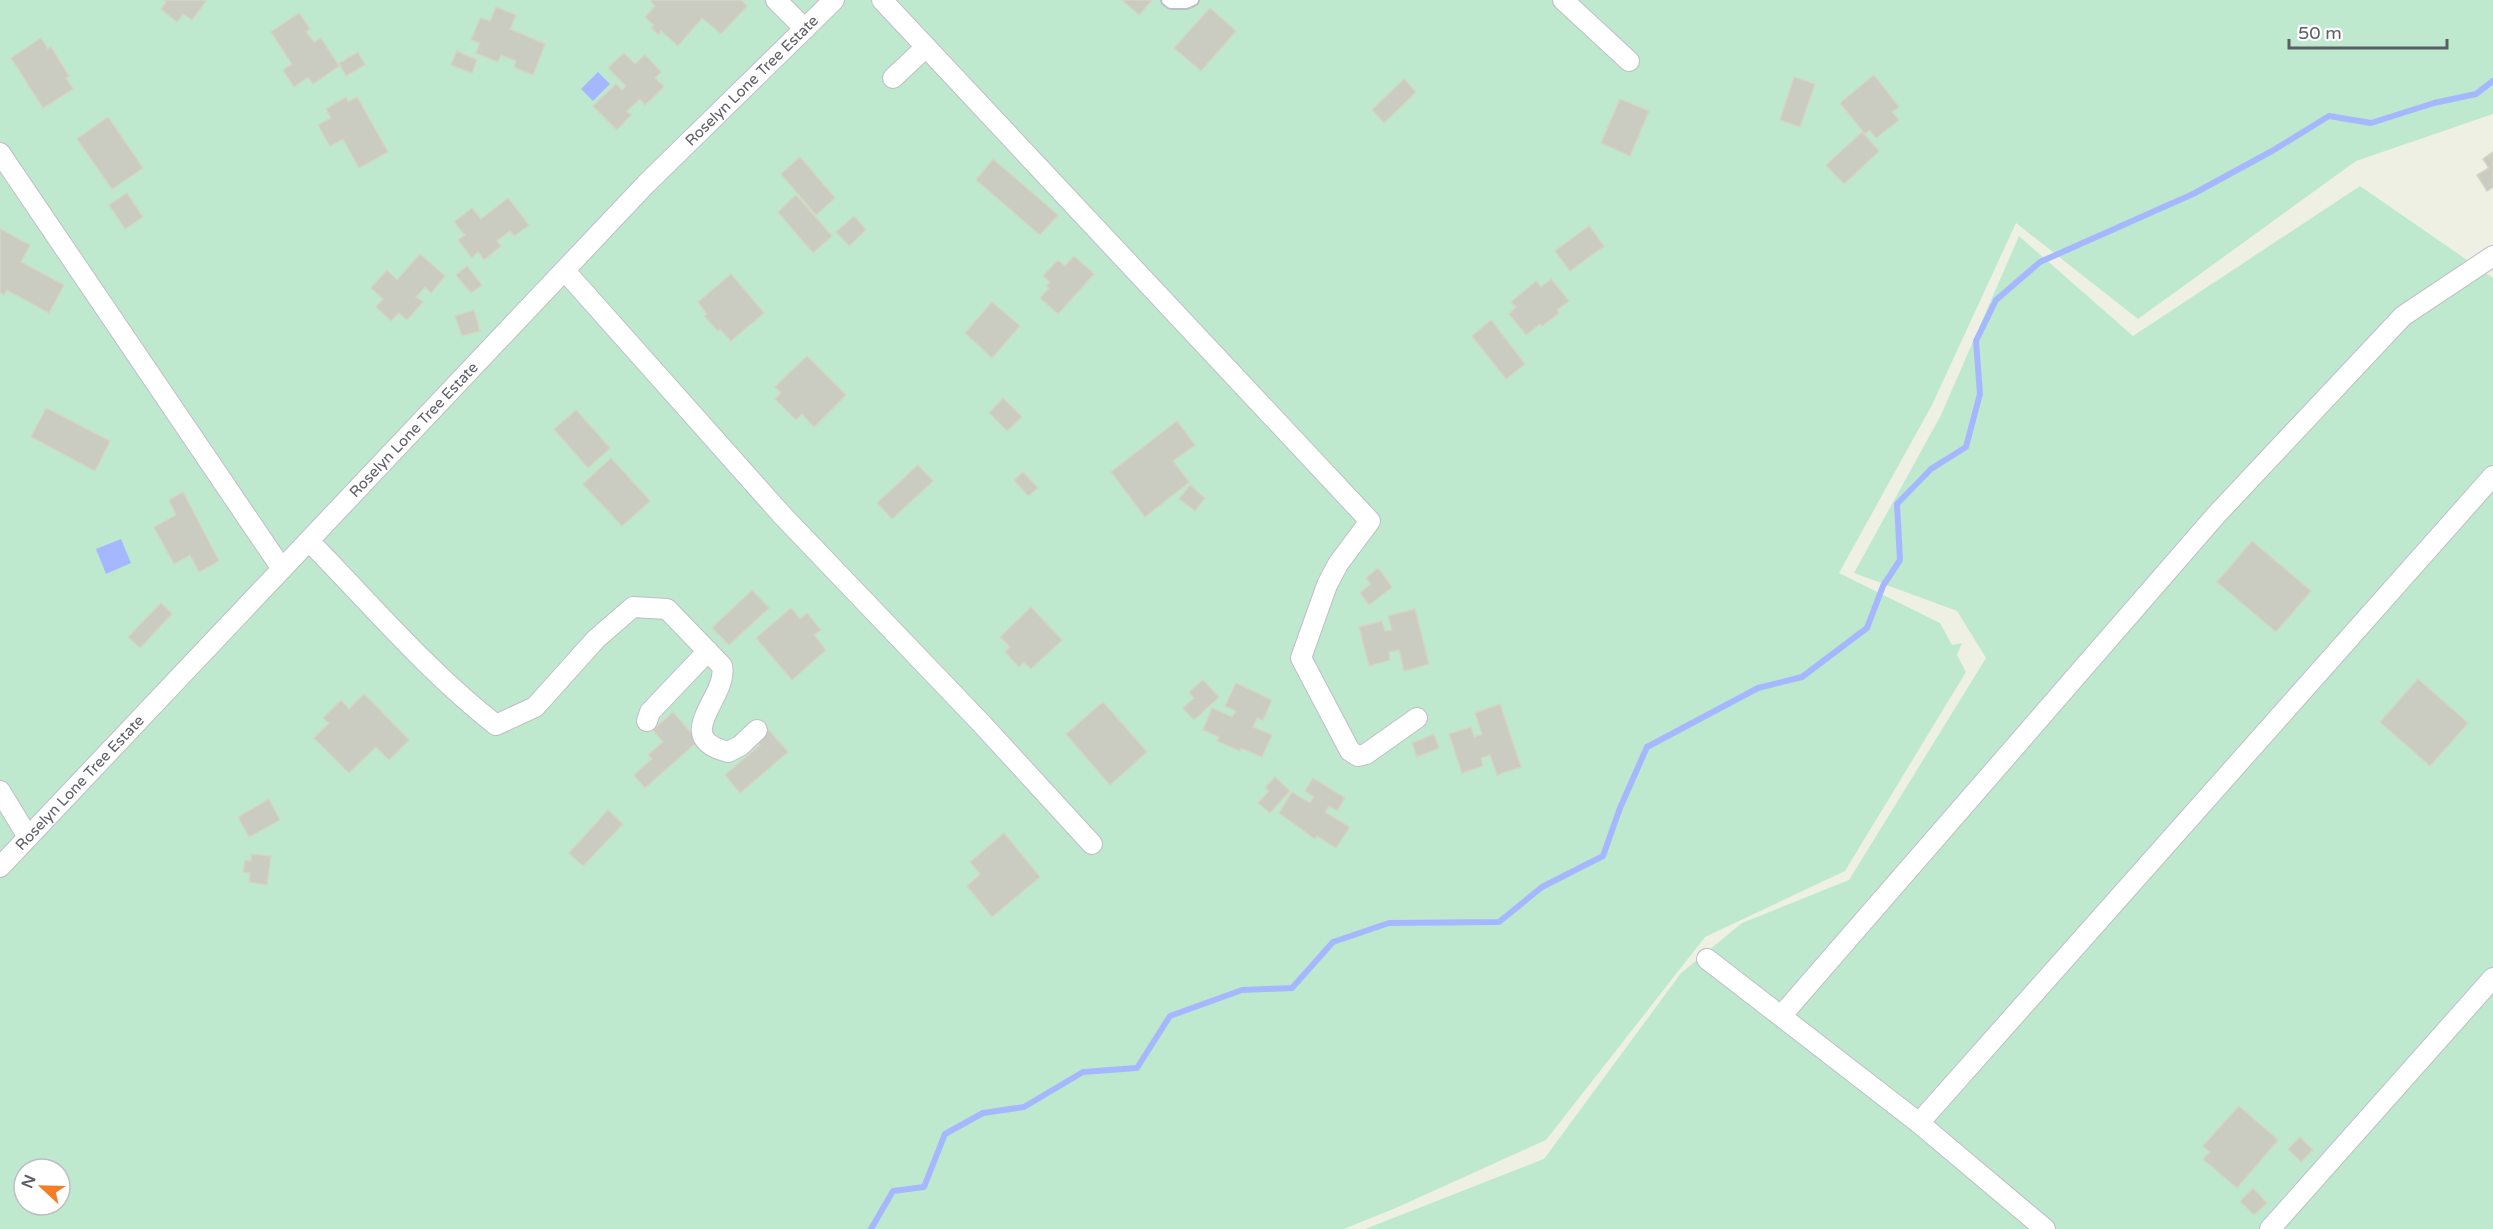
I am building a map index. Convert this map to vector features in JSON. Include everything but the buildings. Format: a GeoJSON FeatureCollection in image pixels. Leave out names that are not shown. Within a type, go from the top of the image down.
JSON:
{"type":"FeatureCollection","features":[{"type":"Feature","properties":{"kind":"street"},"geometry":{"type":"LineString","coordinates":[[776,0],[806,29]]}},
{"type":"Feature","properties":{"kind":"street","name":"Roselyn Lone Tree Estate"},"geometry":{"type":"LineString","coordinates":[[0,867],[646,184],[834,0]]}},
{"type":"Feature","properties":{"kind":"street"},"geometry":{"type":"LineString","coordinates":[[882,0],[1370,521],[1338,564],[1327,585],[1301,658],[1350,751],[1358,756],[1366,754],[1417,718]]}},
{"type":"Feature","properties":{"kind":"street"},"geometry":{"type":"LineString","coordinates":[[1563,0],[1629,61]]}},
{"type":"Feature","properties":{"kind":"street"},"geometry":{"type":"LineString","coordinates":[[893,78],[926,46]]}},
{"type":"Feature","properties":{"kind":"street"},"geometry":{"type":"LineString","coordinates":[[0,153],[282,569]]}},
{"type":"Feature","properties":{"kind":"street"},"geometry":{"type":"LineString","coordinates":[[1782,1015],[2217,514],[2403,316],[2493,256]]}},
{"type":"Feature","properties":{"kind":"street"},"geometry":{"type":"LineString","coordinates":[[566,271],[782,515],[981,723],[1092,844]]}},
{"type":"Feature","properties":{"kind":"street"},"geometry":{"type":"LineString","coordinates":[[1919,1123],[2493,476]]}},
{"type":"Feature","properties":{"kind":"street"},"geometry":{"type":"LineString","coordinates":[[309,540],[462,698],[496,725],[535,707],[596,639],[633,607],[667,609],[722,666],[723,672],[703,722],[702,733],[705,743],[714,749],[728,752],[740,746],[757,730]]}},
{"type":"Feature","properties":{"kind":"street"},"geometry":{"type":"LineString","coordinates":[[647,721],[650,712],[708,651]]}},
{"type":"Feature","properties":{"kind":"street"},"geometry":{"type":"LineString","coordinates":[[0,791],[28,837]]}},
{"type":"Feature","properties":{"kind":"street"},"geometry":{"type":"LineString","coordinates":[[1707,958],[1919,1123],[2045,1229]]}},
{"type":"Feature","properties":{"kind":"street"},"geometry":{"type":"LineString","coordinates":[[2270,1229],[2493,978]]}},
{"type":"Feature","properties":{"kind":"lane"},"geometry":{"type":"LineString","coordinates":[[1167,0],[1171,3],[1186,3],[1193,0]]}},
{"type":"Feature","properties":{"kind":"green space"},"geometry":{"type":"Polygon","coordinates":[[[0,0],[2493,0],[2493,114],[2356,161],[2138,319],[2016,223],[1932,405],[1839,573],[1940,623],[1952,645],[1962,643],[1957,655],[1966,672],[1845,871],[1705,937],[1546,1140],[1344,1229],[0,1229],[0,0]]]}},
{"type":"Feature","properties":{"kind":"green space"},"geometry":{"type":"Polygon","coordinates":[[[2360,186],[2493,278],[2493,1229],[1365,1229],[1544,1159],[1681,973],[1742,923],[1849,880],[1986,658],[1957,611],[1854,573],[1941,415],[2019,236],[2133,336],[2360,186]]]}},
{"type":"Feature","properties":{"kind":"water"},"geometry":{"type":"Polygon","coordinates":[[[598,72],[610,84],[593,101],[581,89],[598,72]]]}},
{"type":"Feature","properties":{"kind":"water"},"geometry":{"type":"Polygon","coordinates":[[[121,539],[131,563],[106,574],[96,549],[121,539]]]}},
{"type":"Feature","properties":{"kind":"waterway"},"geometry":{"type":"LineString","coordinates":[[871,1229],[893,1191],[924,1187],[945,1134],[983,1113],[1024,1107],[1083,1072],[1137,1068],[1170,1016],[1242,990],[1292,988],[1333,942],[1389,923],[1499,922],[1542,887],[1603,856],[1620,808],[1647,747],[1758,688],[1802,677],[1867,628],[1883,586],[1900,560],[1897,504],[1931,469],[1966,447],[1980,394],[1976,341],[1996,300],[2040,262],[2193,194],[2272,151],[2329,116],[2371,123],[2434,103],[2476,94],[2493,81]]}}]}
